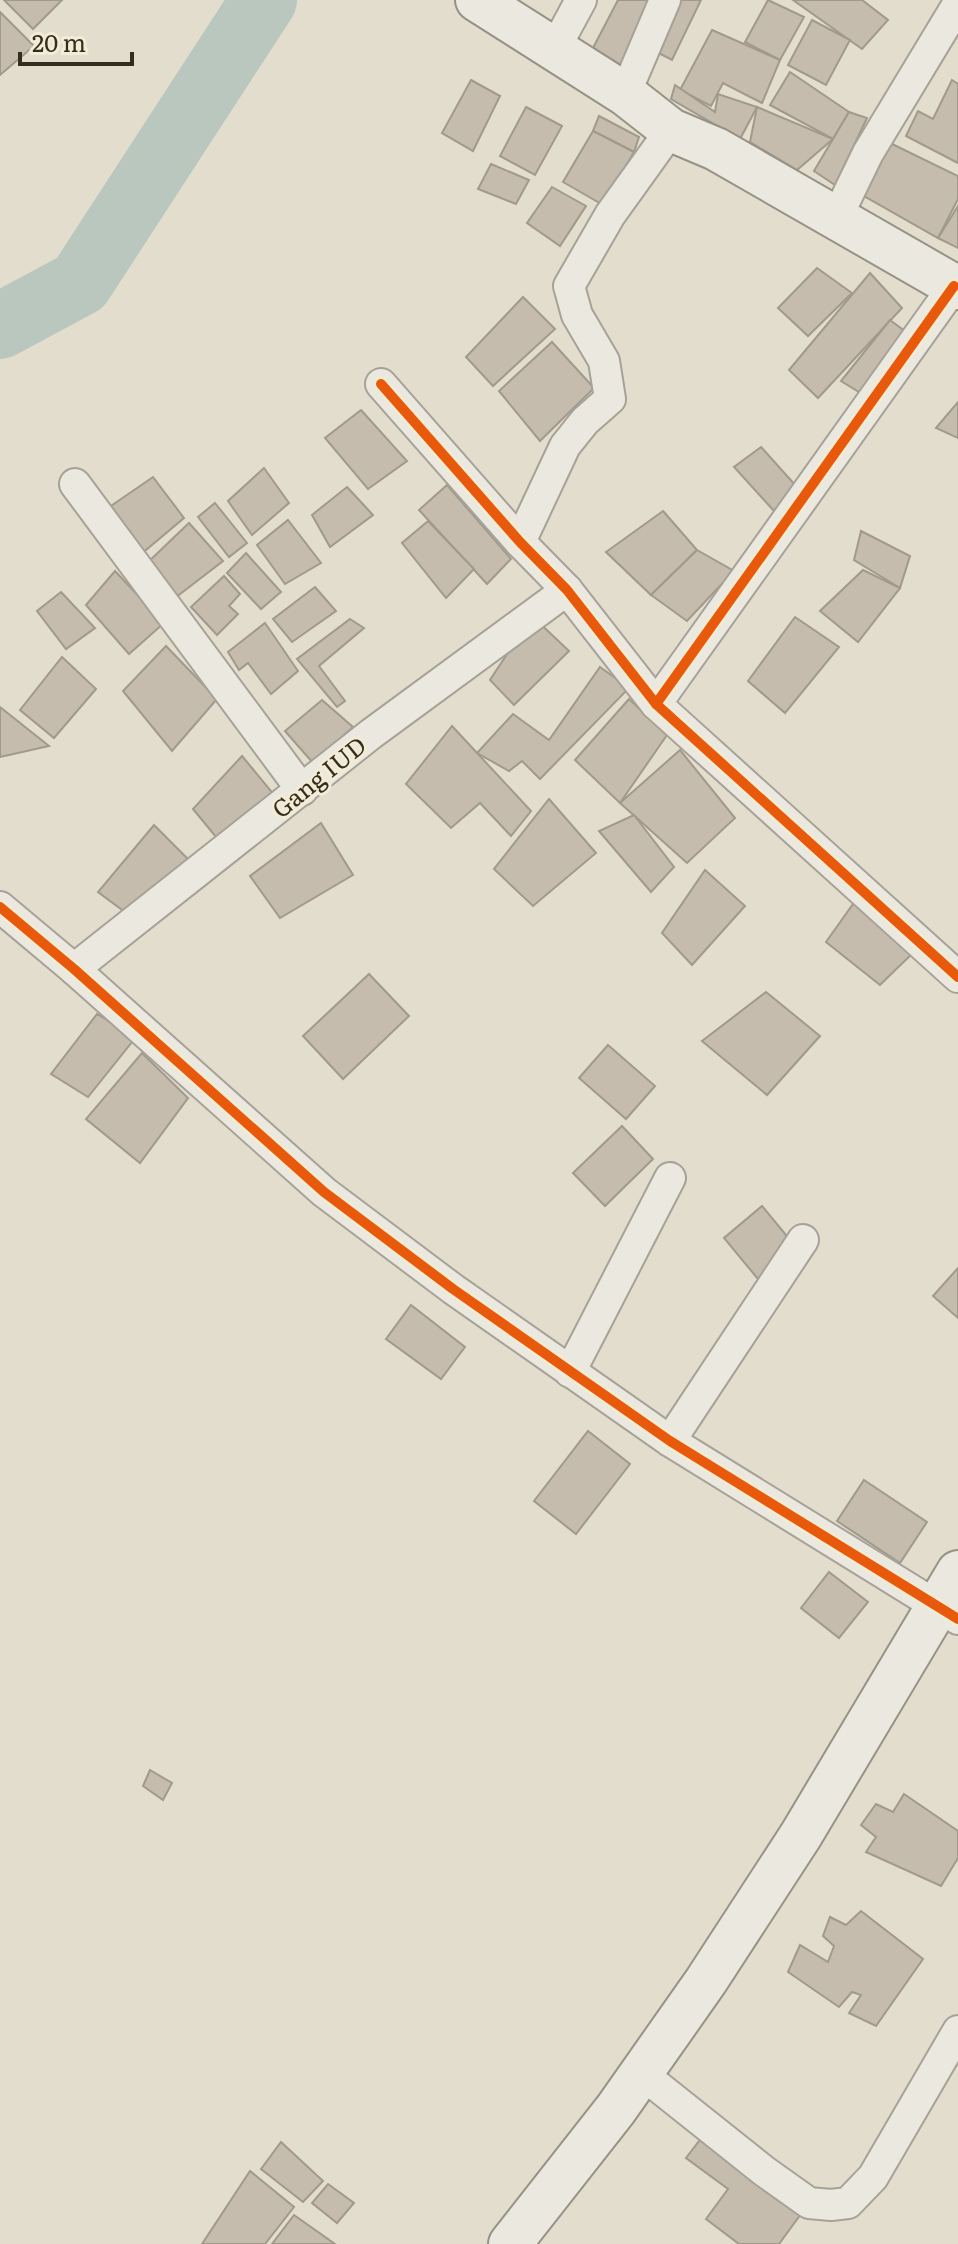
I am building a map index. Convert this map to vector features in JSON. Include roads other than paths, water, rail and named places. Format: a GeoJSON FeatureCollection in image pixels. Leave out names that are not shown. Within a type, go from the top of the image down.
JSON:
{"type":"FeatureCollection","features":[{"type":"Feature","properties":{"kind":"main road"},"geometry":{"type":"LineString","coordinates":[[485,6],[625,94],[671,130],[716,149],[956,287]]}},
{"type":"Feature","properties":{"kind":"main road"},"geometry":{"type":"LineString","coordinates":[[510,2244],[641,2073],[706,1981],[951,1599]]}},
{"type":"Feature","properties":{"kind":"street"},"geometry":{"type":"LineString","coordinates":[[554,50],[581,0]]}},
{"type":"Feature","properties":{"kind":"street"},"geometry":{"type":"LineString","coordinates":[[625,94],[665,0]]}},
{"type":"Feature","properties":{"kind":"street"},"geometry":{"type":"LineString","coordinates":[[836,219],[868,153],[958,4]]}},
{"type":"Feature","properties":{"kind":"street"},"geometry":{"type":"LineString","coordinates":[[520,542],[565,446],[585,421],[610,399],[604,361],[577,315],[569,286],[610,215],[671,130]]}},
{"type":"Feature","properties":{"kind":"street"},"geometry":{"type":"LineString","coordinates":[[656,704],[956,287]]}},
{"type":"Feature","properties":{"kind":"street"},"geometry":{"type":"LineString","coordinates":[[381,384],[520,542],[567,590],[656,704],[958,977]]}},
{"type":"Feature","properties":{"kind":"street"},"geometry":{"type":"LineString","coordinates":[[75,484],[302,790]]}},
{"type":"Feature","properties":{"kind":"street","name":"Gang IUD"},"geometry":{"type":"LineString","coordinates":[[74,969],[371,734],[567,590]]}},
{"type":"Feature","properties":{"kind":"street"},"geometry":{"type":"LineString","coordinates":[[0,907],[324,1192],[453,1289],[670,1441],[951,1599]]}},
{"type":"Feature","properties":{"kind":"street"},"geometry":{"type":"LineString","coordinates":[[570,1372],[670,1178]]}},
{"type":"Feature","properties":{"kind":"street"},"geometry":{"type":"LineString","coordinates":[[670,1441],[803,1240]]}},
{"type":"Feature","properties":{"kind":"street"},"geometry":{"type":"LineString","coordinates":[[641,2073],[753,2163],[809,2203],[848,2203],[873,2177],[958,2031]]}},
{"type":"Feature","properties":{"kind":"waterway"},"geometry":{"type":"LineString","coordinates":[[0,326],[80,283],[264,0]]}}]}
